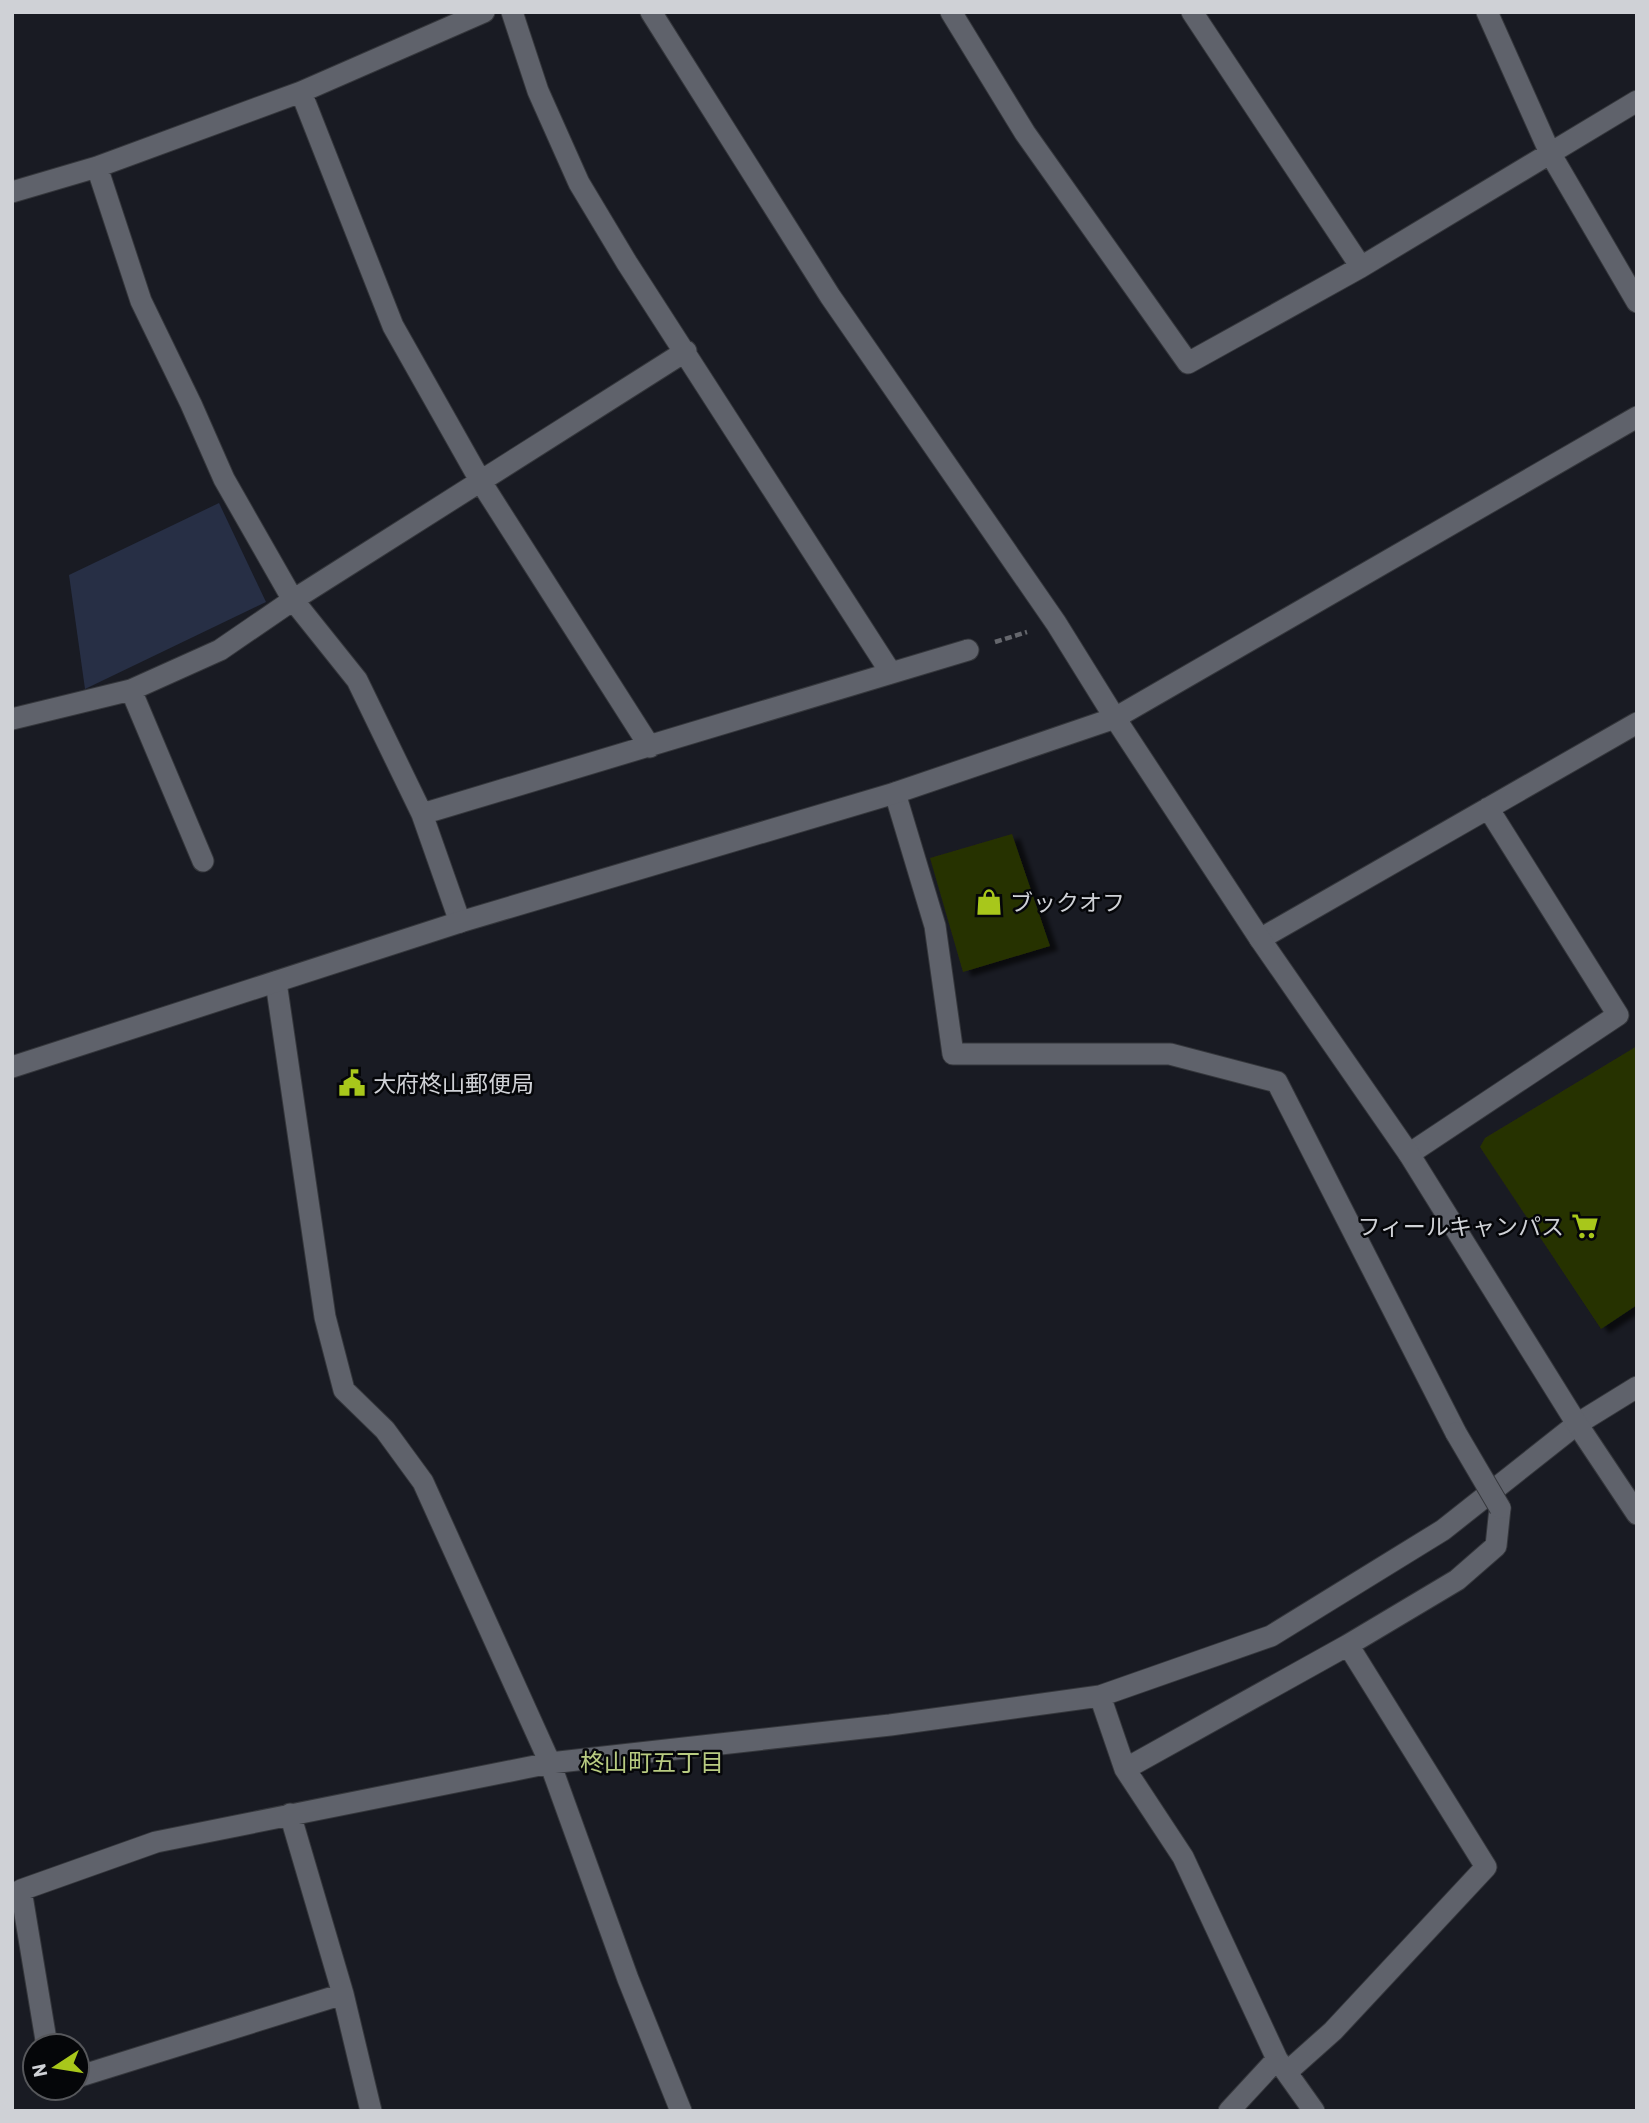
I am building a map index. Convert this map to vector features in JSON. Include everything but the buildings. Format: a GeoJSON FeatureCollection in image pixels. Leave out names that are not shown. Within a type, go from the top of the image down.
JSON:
{"type":"FeatureCollection","features":[{"type":"Feature","properties":{"kind":"street"},"geometry":{"type":"LineString","coordinates":[[12,192],[97,166],[301,92],[484,12]]}},
{"type":"Feature","properties":{"kind":"street"},"geometry":{"type":"LineString","coordinates":[[512,12],[538,90],[579,183],[627,263],[891,673],[968,650]]}},
{"type":"Feature","properties":{"kind":"street"},"geometry":{"type":"LineString","coordinates":[[651,12],[830,296],[1056,623],[1260,939],[1409,1154],[1577,1424],[1637,1514]]}},
{"type":"Feature","properties":{"kind":"street"},"geometry":{"type":"LineString","coordinates":[[951,12],[1025,133],[1188,363],[1361,267],[1637,101]]}},
{"type":"Feature","properties":{"kind":"street"},"geometry":{"type":"LineString","coordinates":[[1192,12],[1361,267]]}},
{"type":"Feature","properties":{"kind":"street"},"geometry":{"type":"LineString","coordinates":[[1487,12],[1550,153],[1637,302]]}},
{"type":"Feature","properties":{"kind":"street"},"geometry":{"type":"LineString","coordinates":[[301,92],[393,326],[481,482],[650,747]]}},
{"type":"Feature","properties":{"kind":"street"},"geometry":{"type":"LineString","coordinates":[[97,166],[141,301],[191,404],[223,479],[293,600],[357,680],[422,814],[460,922]]}},
{"type":"Feature","properties":{"kind":"street"},"geometry":{"type":"LineString","coordinates":[[12,719],[131,690],[220,650],[293,600],[686,351]]}},
{"type":"Feature","properties":{"kind":"street"},"geometry":{"type":"LineString","coordinates":[[12,1067],[460,922],[895,793],[1115,718],[1637,417]]}},
{"type":"Feature","properties":{"kind":"street"},"geometry":{"type":"LineString","coordinates":[[422,814],[968,650]]}},
{"type":"Feature","properties":{"kind":"street"},"geometry":{"type":"LineString","coordinates":[[131,690],[203,861]]}},
{"type":"Feature","properties":{"kind":"street"},"geometry":{"type":"LineString","coordinates":[[1260,939],[1637,723]]}},
{"type":"Feature","properties":{"kind":"street"},"geometry":{"type":"LineString","coordinates":[[895,793],[935,926],[953,1054],[1170,1054],[1278,1082],[1456,1433],[1500,1508],[1496,1546],[1457,1580],[1348,1645],[1125,1769]]}},
{"type":"Feature","properties":{"kind":"street"},"geometry":{"type":"LineString","coordinates":[[1409,1154],[1618,1014],[1488,808]]}},
{"type":"Feature","properties":{"kind":"street"},"geometry":{"type":"LineString","coordinates":[[276,982],[325,1317],[344,1390],[385,1430],[424,1482],[550,1763],[628,1979],[681,2111]]}},
{"type":"Feature","properties":{"kind":"street"},"geometry":{"type":"LineString","coordinates":[[45,2032],[21,1891],[156,1842],[550,1763],[890,1725],[1100,1696],[1271,1636],[1443,1530],[1577,1424],[1637,1387]]}},
{"type":"Feature","properties":{"kind":"street"},"geometry":{"type":"LineString","coordinates":[[1229,2111],[1282,2065],[1333,2031],[1486,1867],[1348,1645]]}},
{"type":"Feature","properties":{"kind":"street"},"geometry":{"type":"LineString","coordinates":[[1100,1696],[1125,1769],[1183,1857],[1282,2065],[1314,2111]]}},
{"type":"Feature","properties":{"kind":"street"},"geometry":{"type":"LineString","coordinates":[[290,1814],[343,1994],[371,2111]]}},
{"type":"Feature","properties":{"kind":"street"},"geometry":{"type":"LineString","coordinates":[[91,2073],[343,1994]]}},
{"type":"Feature","properties":{"kind":"path"},"geometry":{"type":"LineString","coordinates":[[968,650],[1056,623]]}},
{"type":"Feature","properties":{"kind":"shaded area"},"geometry":{"type":"Polygon","coordinates":[[[219,503],[266,602],[85,689],[69,575],[219,503]]]}},
{"type":"Feature","properties":{"kind":"place","name":"ブックオフ"},"geometry":{"type":"Point","coordinates":[989,902]}},
{"type":"Feature","properties":{"kind":"place","name":"大府柊山郵便局"},"geometry":{"type":"Point","coordinates":[352,1083]}},
{"type":"Feature","properties":{"kind":"place","name":"フィールキャンパス"},"geometry":{"type":"Point","coordinates":[1585,1226]}},
{"type":"Feature","properties":{"kind":"district","name":"柊山町五丁目"},"geometry":{"type":"Point","coordinates":[652,1761]}}]}
